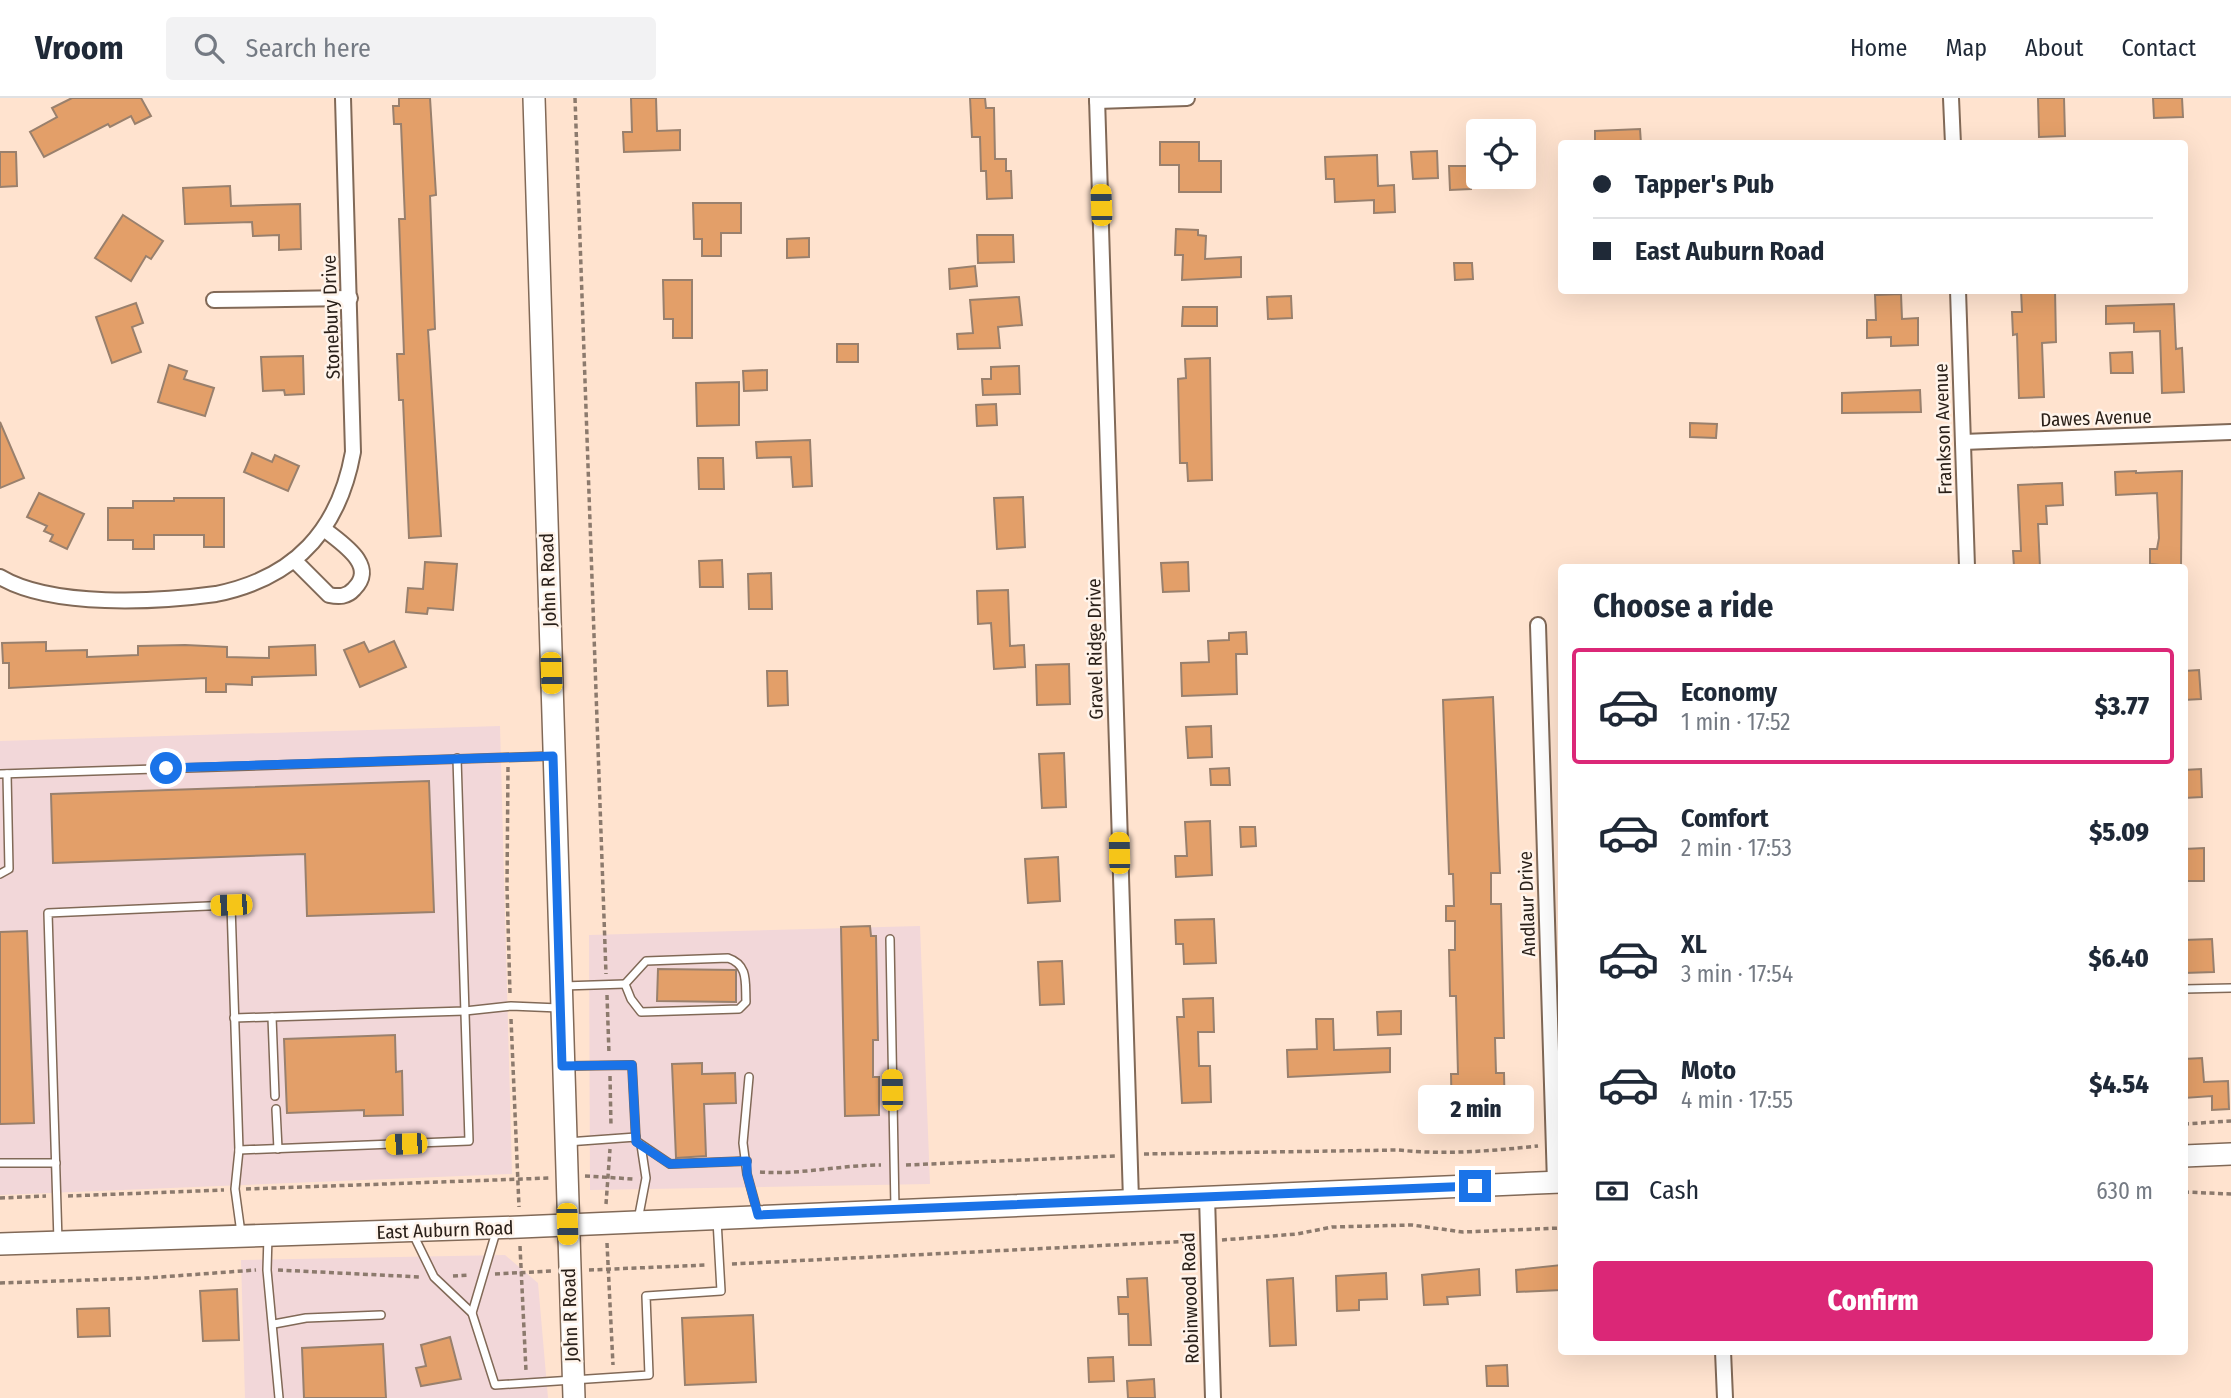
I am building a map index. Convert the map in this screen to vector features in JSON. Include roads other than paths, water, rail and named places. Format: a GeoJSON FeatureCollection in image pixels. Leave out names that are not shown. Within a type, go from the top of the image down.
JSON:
{"type":"FeatureCollection","features":[{"type":"Feature","properties":{"kind":"main road","name":"John R Road"},"geometry":{"type":"LineString","coordinates":[[534,98],[573,1388]]}},
{"type":"Feature","properties":{"kind":"main road"},"geometry":{"type":"LineString","coordinates":[[2188,1156],[2231,1154]]}},
{"type":"Feature","properties":{"kind":"main road","name":"East Auburn Road"},"geometry":{"type":"LineString","coordinates":[[0,1244],[497,1228],[1558,1182]]}},
{"type":"Feature","properties":{"kind":"street","name":"Stonebury Drive"},"geometry":{"type":"LineString","coordinates":[[0,577],[37,592],[79,599],[199,596],[237,590],[260,582],[294,560],[324,529],[344,491],[353,452],[343,98]]}},
{"type":"Feature","properties":{"kind":"street"},"geometry":{"type":"LineString","coordinates":[[1097,100],[1187,98]]}},
{"type":"Feature","properties":{"kind":"street"},"geometry":{"type":"LineString","coordinates":[[1951,98],[1952,140]]}},
{"type":"Feature","properties":{"kind":"street","name":"Gravel Ridge Drive"},"geometry":{"type":"LineString","coordinates":[[1097,100],[1131,1200]]}},
{"type":"Feature","properties":{"kind":"street","name":"Frankson Avenue"},"geometry":{"type":"LineString","coordinates":[[1958,294],[1967,564]]}},
{"type":"Feature","properties":{"kind":"street"},"geometry":{"type":"LineString","coordinates":[[214,300],[350,298]]}},
{"type":"Feature","properties":{"kind":"street","name":"Dawes Avenue"},"geometry":{"type":"LineString","coordinates":[[1963,442],[2231,432]]}},
{"type":"Feature","properties":{"kind":"street"},"geometry":{"type":"LineString","coordinates":[[294,560],[328,595],[346,596],[353,592],[362,574],[361,565],[356,556],[324,529]]}},
{"type":"Feature","properties":{"kind":"street","name":"Andlaur Drive"},"geometry":{"type":"LineString","coordinates":[[1538,625],[1558,1182]]}},
{"type":"Feature","properties":{"kind":"street","name":"Robinwood Road"},"geometry":{"type":"LineString","coordinates":[[1207,1196],[1213,1398]]}},
{"type":"Feature","properties":{"kind":"street"},"geometry":{"type":"LineString","coordinates":[[1723,1355],[1725,1398]]}},
{"type":"Feature","properties":{"kind":"lane"},"geometry":{"type":"LineString","coordinates":[[0,874],[9,869],[3,774],[553,756]]}},
{"type":"Feature","properties":{"kind":"lane"},"geometry":{"type":"LineString","coordinates":[[239,1150],[469,1142],[457,758]]}},
{"type":"Feature","properties":{"kind":"lane"},"geometry":{"type":"LineString","coordinates":[[58,1241],[48,913],[231,905],[239,1150],[235,1189],[242,1237]]}},
{"type":"Feature","properties":{"kind":"lane"},"geometry":{"type":"LineString","coordinates":[[890,939],[895,1209]]}},
{"type":"Feature","properties":{"kind":"lane"},"geometry":{"type":"LineString","coordinates":[[559,986],[625,985],[646,961],[728,958],[738,961],[744,969],[746,1002],[738,1009],[727,1011],[641,1012],[625,985]]}},
{"type":"Feature","properties":{"kind":"lane"},"geometry":{"type":"LineString","coordinates":[[2188,989],[2231,988]]}},
{"type":"Feature","properties":{"kind":"lane"},"geometry":{"type":"LineString","coordinates":[[234,1018],[465,1011],[510,1006],[560,1008]]}},
{"type":"Feature","properties":{"kind":"lane"},"geometry":{"type":"LineString","coordinates":[[272,1017],[275,1096]]}},
{"type":"Feature","properties":{"kind":"lane"},"geometry":{"type":"LineString","coordinates":[[562,1066],[632,1065],[636,1142],[670,1164],[747,1161]]}},
{"type":"Feature","properties":{"kind":"lane"},"geometry":{"type":"LineString","coordinates":[[749,1077],[743,1143],[747,1174],[758,1215]]}},
{"type":"Feature","properties":{"kind":"lane"},"geometry":{"type":"LineString","coordinates":[[276,1109],[278,1149]]}},
{"type":"Feature","properties":{"kind":"lane"},"geometry":{"type":"LineString","coordinates":[[564,1143],[636,1136]]}},
{"type":"Feature","properties":{"kind":"lane"},"geometry":{"type":"LineString","coordinates":[[638,1220],[646,1178],[641,1145]]}},
{"type":"Feature","properties":{"kind":"lane"},"geometry":{"type":"LineString","coordinates":[[0,1163],[56,1163]]}},
{"type":"Feature","properties":{"kind":"lane"},"geometry":{"type":"LineString","coordinates":[[411,1231],[434,1277],[472,1313],[495,1385],[573,1388],[649,1375],[646,1296],[721,1291],[717,1217]]}},
{"type":"Feature","properties":{"kind":"lane"},"geometry":{"type":"LineString","coordinates":[[472,1313],[497,1228]]}},
{"type":"Feature","properties":{"kind":"lane"},"geometry":{"type":"LineString","coordinates":[[268,1236],[267,1270],[279,1398]]}},
{"type":"Feature","properties":{"kind":"lane"},"geometry":{"type":"LineString","coordinates":[[274,1324],[306,1318],[381,1315]]}}]}
